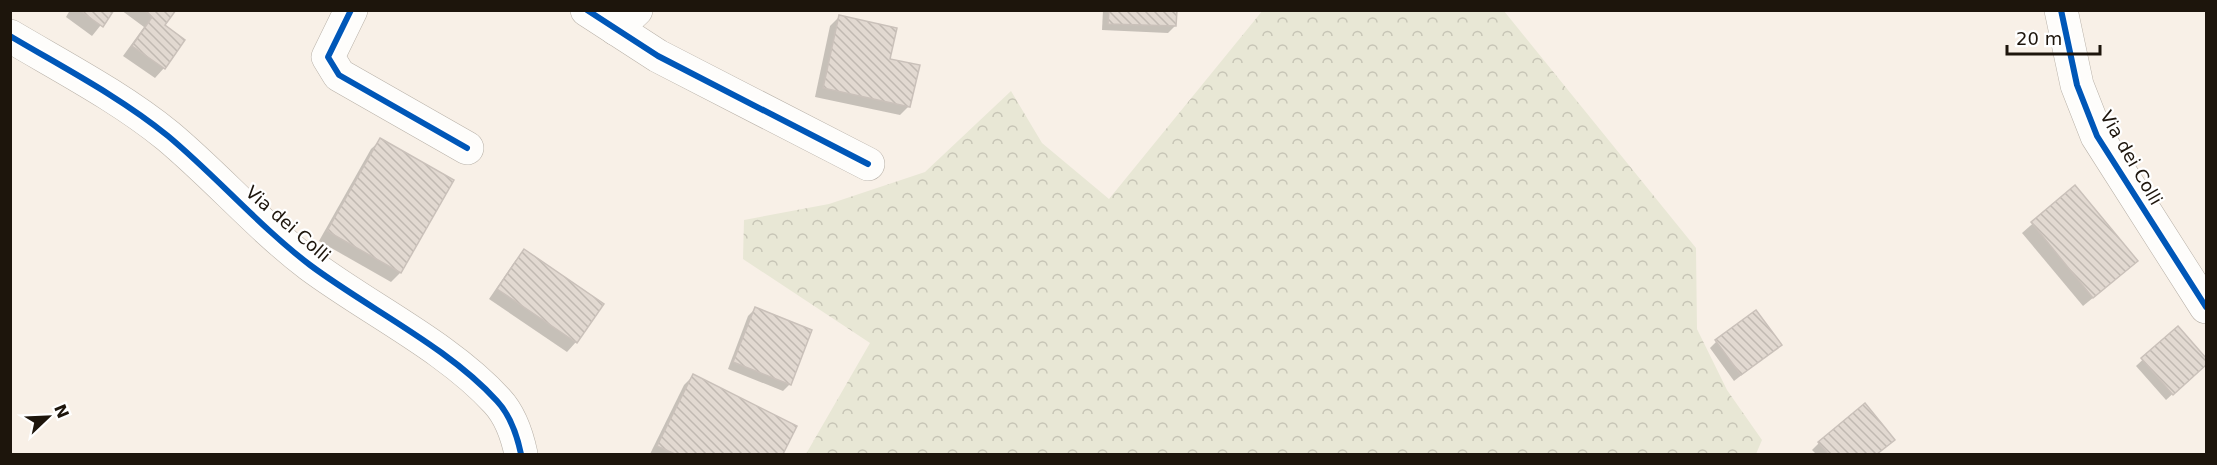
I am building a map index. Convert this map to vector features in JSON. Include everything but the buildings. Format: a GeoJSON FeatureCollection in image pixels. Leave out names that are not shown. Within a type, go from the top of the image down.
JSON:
{"type":"FeatureCollection","features":[{"type":"Feature","properties":{"kind":"street"},"geometry":{"type":"LineString","coordinates":[[351,10],[328,57],[339,75],[466,148]]}},
{"type":"Feature","properties":{"kind":"street"},"geometry":{"type":"LineString","coordinates":[[587,10],[626,20],[658,56],[868,164]]}},
{"type":"Feature","properties":{"kind":"street","name":"Via dei Colli"},"geometry":{"type":"LineString","coordinates":[[2061,10],[2077,85],[2097,136],[2206,307]]}},
{"type":"Feature","properties":{"kind":"street","name":"Via dei Colli"},"geometry":{"type":"LineString","coordinates":[[10,36],[103,91],[159,129],[208,171],[266,228],[303,260],[419,338],[479,384],[507,414],[514,428],[521,454]]}},
{"type":"Feature","properties":{"kind":"green space"},"geometry":{"type":"Polygon","coordinates":[[[1263,10],[1504,11],[1696,248],[1697,329],[1727,390],[1762,440],[1756,454],[806,454],[870,343],[743,259],[744,220],[829,204],[925,172],[1011,91],[1042,143],[1109,199],[1263,10]]]}},
{"type":"Feature","properties":{"kind":"cycle path"},"geometry":{"type":"LineString","coordinates":[[351,10],[328,57],[339,75],[467,148]]}},
{"type":"Feature","properties":{"kind":"cycle path"},"geometry":{"type":"LineString","coordinates":[[587,10],[658,56],[868,164]]}},
{"type":"Feature","properties":{"kind":"cycle path"},"geometry":{"type":"LineString","coordinates":[[2061,10],[2077,85],[2097,136],[2206,307]]}},
{"type":"Feature","properties":{"kind":"cycle path"},"geometry":{"type":"LineString","coordinates":[[10,36],[131,108],[168,136],[273,234],[310,265],[455,363],[477,381],[502,407],[513,426],[521,454]]}}]}
